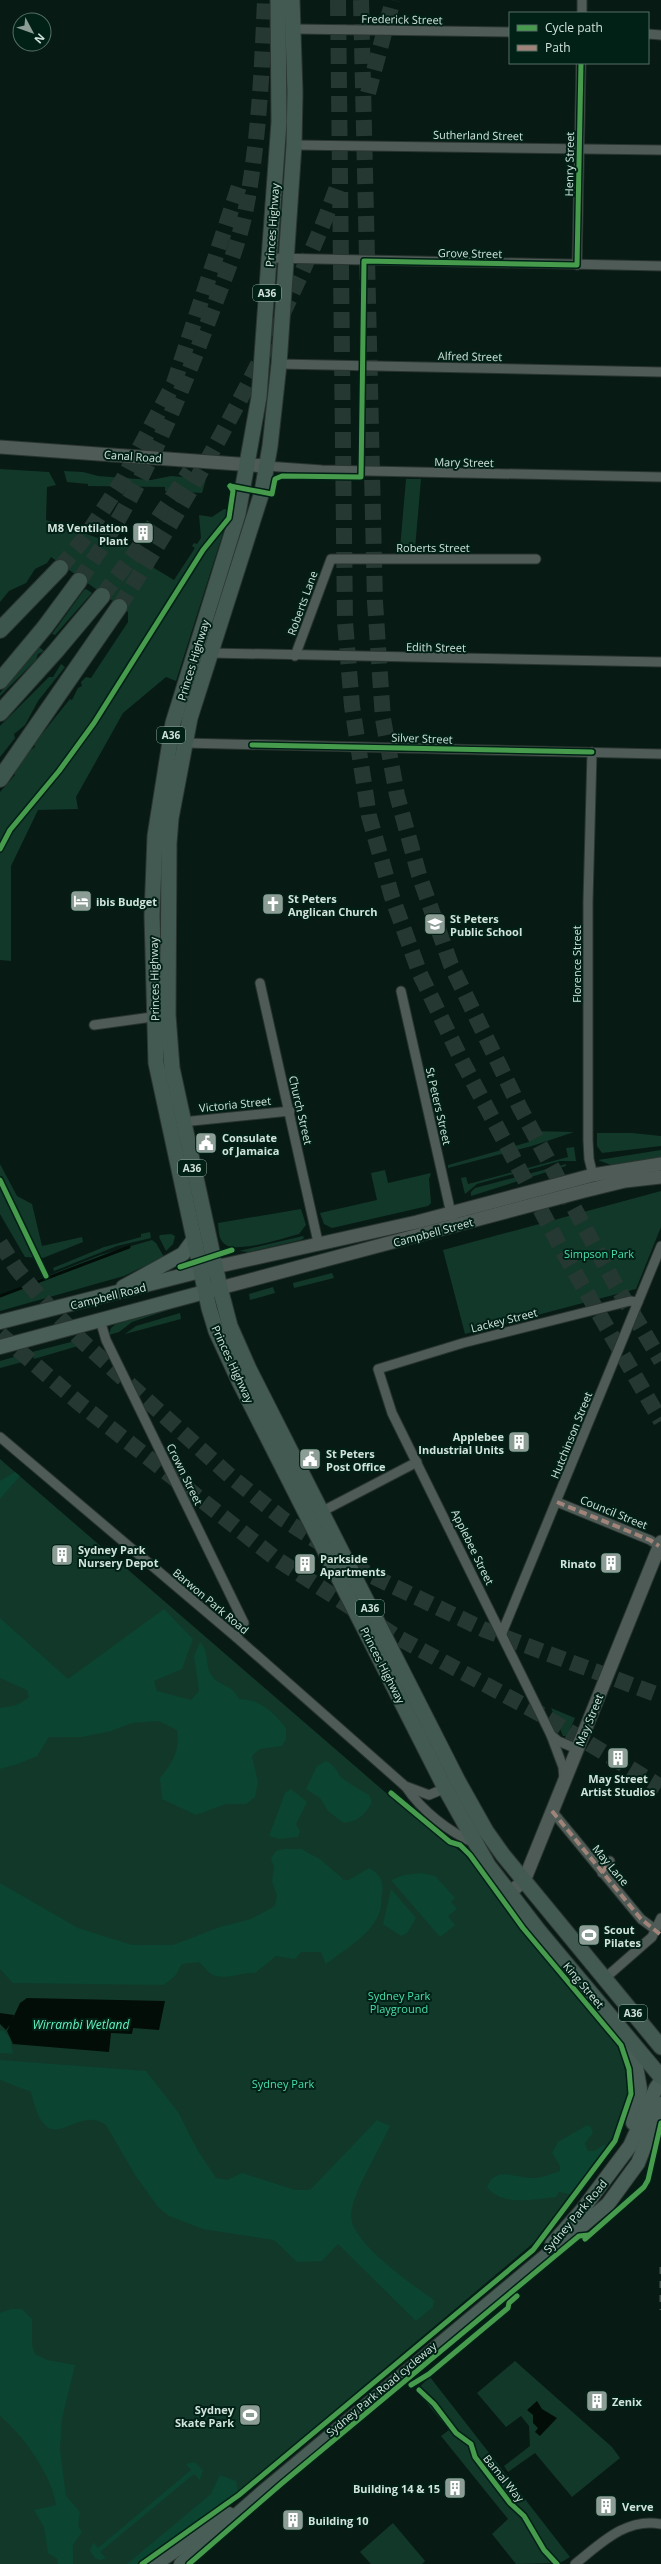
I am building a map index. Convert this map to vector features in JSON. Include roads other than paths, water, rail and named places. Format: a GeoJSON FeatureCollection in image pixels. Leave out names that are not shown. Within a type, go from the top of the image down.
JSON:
{"type":"FeatureCollection","features":[{"type":"Feature","properties":{"kind":"highway","name":"Princes Highway"},"geometry":{"type":"LineString","coordinates":[[278,0],[279,122],[261,376],[248,463],[238,514],[173,723],[155,836],[152,915],[161,1016],[213,1290],[216,1331],[232,1367],[474,1843],[509,1893]]}},
{"type":"Feature","properties":{"kind":"highway","name":"Princes Highway"},"geometry":{"type":"LineString","coordinates":[[208,1269],[194,1239],[156,1063],[161,1016],[169,843],[184,743],[262,492],[266,466],[279,364],[294,145],[294,29],[292,0]]}},
{"type":"Feature","properties":{"kind":"highway"},"geometry":{"type":"LineString","coordinates":[[0,630],[60,568]]}},
{"type":"Feature","properties":{"kind":"highway"},"geometry":{"type":"LineString","coordinates":[[0,681],[45,627],[79,581]]}},
{"type":"Feature","properties":{"kind":"highway"},"geometry":{"type":"LineString","coordinates":[[0,713],[55,652],[102,596]]}},
{"type":"Feature","properties":{"kind":"highway"},"geometry":{"type":"LineString","coordinates":[[0,779],[119,607]]}},
{"type":"Feature","properties":{"kind":"highway"},"geometry":{"type":"LineString","coordinates":[[0,775],[17,754]]}},
{"type":"Feature","properties":{"kind":"highway","name":"Princes Highway"},"geometry":{"type":"LineString","coordinates":[[213,1290],[238,1346],[321,1512],[446,1788],[486,1831],[524,1881]]}},
{"type":"Feature","properties":{"kind":"highway","name":"King Street"},"geometry":{"type":"LineString","coordinates":[[524,1881],[661,2047]]}},
{"type":"Feature","properties":{"kind":"highway","name":"King Street"},"geometry":{"type":"LineString","coordinates":[[509,1893],[632,2043],[661,2076]]}},
{"type":"Feature","properties":{"kind":"main road","name":"Canal Road"},"geometry":{"type":"LineString","coordinates":[[0,447],[248,463],[266,466]]}},
{"type":"Feature","properties":{"kind":"main road","name":"Campbell Street"},"geometry":{"type":"LineString","coordinates":[[208,1269],[318,1242],[450,1213],[593,1175],[661,1164]]}},
{"type":"Feature","properties":{"kind":"main road","name":"Campbell Street"},"geometry":{"type":"LineString","coordinates":[[213,1290],[584,1191],[625,1181],[661,1177]]}},
{"type":"Feature","properties":{"kind":"main road"},"geometry":{"type":"LineString","coordinates":[[109,1296],[183,1254],[194,1239]]}},
{"type":"Feature","properties":{"kind":"main road","name":"Campbell Road"},"geometry":{"type":"LineString","coordinates":[[0,1322],[109,1296],[208,1269]]}},
{"type":"Feature","properties":{"kind":"main road","name":"Campbell Road"},"geometry":{"type":"LineString","coordinates":[[0,1347],[213,1290]]}},
{"type":"Feature","properties":{"kind":"main road","name":"May Street"},"geometry":{"type":"LineString","coordinates":[[509,1893],[524,1881],[660,1545]]}},
{"type":"Feature","properties":{"kind":"main road","name":"Sydney Park Road"},"geometry":{"type":"LineString","coordinates":[[618,2162],[633,2123],[640,2094],[638,2073],[632,2043]]}},
{"type":"Feature","properties":{"kind":"main road","name":"Sydney Park Road"},"geometry":{"type":"LineString","coordinates":[[530,2268],[582,2210],[630,2146],[656,2088],[661,2081]]}},
{"type":"Feature","properties":{"kind":"main road","name":"Sydney Park Road"},"geometry":{"type":"LineString","coordinates":[[181,2564],[264,2490],[530,2268],[578,2231],[619,2192],[638,2162],[660,2108]]}},
{"type":"Feature","properties":{"kind":"main road","name":"Sydney Park Road"},"geometry":{"type":"LineString","coordinates":[[155,2564],[264,2490]]}},
{"type":"Feature","properties":{"kind":"street"},"geometry":{"type":"LineString","coordinates":[[582,0],[582,12]]}},
{"type":"Feature","properties":{"kind":"street","name":"Frederick Street"},"geometry":{"type":"LineString","coordinates":[[294,29],[509,32]]}},
{"type":"Feature","properties":{"kind":"street"},"geometry":{"type":"LineString","coordinates":[[649,34],[661,35]]}},
{"type":"Feature","properties":{"kind":"street","name":"Henry Street"},"geometry":{"type":"LineString","coordinates":[[577,265],[581,64]]}},
{"type":"Feature","properties":{"kind":"street","name":"Sutherland Street"},"geometry":{"type":"LineString","coordinates":[[294,145],[661,150]]}},
{"type":"Feature","properties":{"kind":"street","name":"Grove Street"},"geometry":{"type":"LineString","coordinates":[[270,258],[286,260],[661,266]]}},
{"type":"Feature","properties":{"kind":"street","name":"Alfred Street"},"geometry":{"type":"LineString","coordinates":[[279,364],[661,372]]}},
{"type":"Feature","properties":{"kind":"street","name":"Mary Street"},"geometry":{"type":"LineString","coordinates":[[266,466],[322,470],[661,477]]}},
{"type":"Feature","properties":{"kind":"street","name":"Roberts Street"},"geometry":{"type":"LineString","coordinates":[[331,559],[536,559]]}},
{"type":"Feature","properties":{"kind":"street","name":"Roberts Lane"},"geometry":{"type":"LineString","coordinates":[[295,656],[331,559]]}},
{"type":"Feature","properties":{"kind":"street","name":"Edith Street"},"geometry":{"type":"LineString","coordinates":[[211,653],[295,656],[661,662]]}},
{"type":"Feature","properties":{"kind":"street","name":"Silver Street"},"geometry":{"type":"LineString","coordinates":[[184,743],[661,754]]}},
{"type":"Feature","properties":{"kind":"street","name":"Florence Street"},"geometry":{"type":"LineString","coordinates":[[592,752],[588,902],[588,1140],[589,1159],[593,1175]]}},
{"type":"Feature","properties":{"kind":"street","name":"Church Street"},"geometry":{"type":"LineString","coordinates":[[260,983],[290,1111],[318,1242]]}},
{"type":"Feature","properties":{"kind":"street","name":"St Peters Street"},"geometry":{"type":"LineString","coordinates":[[401,991],[453,1226]]}},
{"type":"Feature","properties":{"kind":"street"},"geometry":{"type":"LineString","coordinates":[[94,1024],[161,1016]]}},
{"type":"Feature","properties":{"kind":"street","name":"Victoria Street"},"geometry":{"type":"LineString","coordinates":[[182,1122],[290,1111]]}},
{"type":"Feature","properties":{"kind":"street","name":"Hutchinson Street"},"geometry":{"type":"LineString","coordinates":[[502,1633],[661,1246]]}},
{"type":"Feature","properties":{"kind":"street","name":"Lackey Street"},"geometry":{"type":"LineString","coordinates":[[378,1368],[485,1338],[630,1301],[638,1302]]}},
{"type":"Feature","properties":{"kind":"street","name":"Crown Street"},"geometry":{"type":"LineString","coordinates":[[100,1320],[106,1340],[244,1622],[243,1629],[236,1637]]}},
{"type":"Feature","properties":{"kind":"street","name":"Applebee Street"},"geometry":{"type":"LineString","coordinates":[[378,1368],[392,1413],[502,1633],[551,1735],[563,1767],[564,1781]]}},
{"type":"Feature","properties":{"kind":"street","name":"Barwon Park Road"},"geometry":{"type":"LineString","coordinates":[[0,1437],[236,1637],[405,1786],[422,1795],[446,1788]]}},
{"type":"Feature","properties":{"kind":"street"},"geometry":{"type":"LineString","coordinates":[[321,1512],[417,1462]]}},
{"type":"Feature","properties":{"kind":"street","name":"Council Street"},"geometry":{"type":"LineString","coordinates":[[557,1502],[660,1545]]}},
{"type":"Feature","properties":{"kind":"street"},"geometry":{"type":"LineString","coordinates":[[551,1735],[558,1741],[577,1750]]}},
{"type":"Feature","properties":{"kind":"street","name":"Barwon Park Road"},"geometry":{"type":"LineString","coordinates":[[405,1786],[415,1801],[457,1835],[474,1843]]}},
{"type":"Feature","properties":{"kind":"street"},"geometry":{"type":"LineString","coordinates":[[431,1814],[429,1805],[446,1788]]}},
{"type":"Feature","properties":{"kind":"street","name":"May Lane"},"geometry":{"type":"LineString","coordinates":[[552,1811],[602,1874],[641,1919],[656,1930]]}},
{"type":"Feature","properties":{"kind":"street"},"geometry":{"type":"LineString","coordinates":[[602,1874],[610,1861]]}},
{"type":"Feature","properties":{"kind":"street"},"geometry":{"type":"LineString","coordinates":[[604,1979],[652,1937],[661,1918]]}},
{"type":"Feature","properties":{"kind":"street"},"geometry":{"type":"LineString","coordinates":[[575,2564],[614,2533],[626,2527],[643,2523],[661,2524]]}},
{"type":"Feature","properties":{"kind":"water","name":"Wirrambi Wetland"},"geometry":{"type":"Polygon","coordinates":[[[27,1998],[165,2001],[159,2030],[133,2028],[132,2034],[111,2033],[109,2052],[13,2044],[7,2031],[10,2025],[6,2030],[0,2024],[0,2013],[14,2015],[12,2020],[20,2003],[27,1998]]]}},
{"type":"Feature","properties":{"kind":"water"},"geometry":{"type":"Polygon","coordinates":[[[537,2401],[542,2409],[557,2418],[540,2436],[535,2432],[538,2428],[533,2423],[533,2415],[527,2410],[537,2401]]]}},
{"type":"Feature","properties":{"kind":"waterway"},"geometry":{"type":"LineString","coordinates":[[0,1296],[129,1247]]}},
{"type":"Feature","properties":{"kind":"tunnel"},"geometry":{"type":"LineString","coordinates":[[79,581],[119,518],[154,452],[198,349],[235,248],[246,208],[254,157],[261,78],[265,0]]}},
{"type":"Feature","properties":{"kind":"tunnel"},"geometry":{"type":"LineString","coordinates":[[338,0],[345,622],[352,706],[369,816],[392,897],[420,974],[462,1061],[562,1250],[661,1421]]}},
{"type":"Feature","properties":{"kind":"tunnel"},"geometry":{"type":"LineString","coordinates":[[361,0],[375,602],[383,719],[397,795],[419,875],[451,965],[520,1108],[614,1282],[661,1361]]}},
{"type":"Feature","properties":{"kind":"tunnel"},"geometry":{"type":"LineString","coordinates":[[368,93],[393,0]]}},
{"type":"Feature","properties":{"kind":"tunnel"},"geometry":{"type":"LineString","coordinates":[[60,568],[86,536],[122,481],[174,383],[240,183]]}},
{"type":"Feature","properties":{"kind":"tunnel"},"geometry":{"type":"LineString","coordinates":[[119,607],[164,535],[206,463],[246,389],[283,313],[325,219],[337,187]]}},
{"type":"Feature","properties":{"kind":"tunnel"},"geometry":{"type":"LineString","coordinates":[[102,596],[134,554],[190,471]]}},
{"type":"Feature","properties":{"kind":"tunnel"},"geometry":{"type":"LineString","coordinates":[[0,1243],[16,1268],[39,1296],[82,1341],[230,1476],[283,1519],[368,1574],[485,1630],[661,1696]]}},
{"type":"Feature","properties":{"kind":"tunnel"},"geometry":{"type":"LineString","coordinates":[[0,1334],[79,1403],[275,1558],[397,1637],[542,1715],[661,1787]]}},
{"type":"Feature","properties":{"kind":"railway"},"geometry":{"type":"LineString","coordinates":[[661,2267],[661,2310]]}},
{"type":"Feature","properties":{"kind":"place","name":"M8 Ventilation Plant"},"geometry":{"type":"Point","coordinates":[143,533]}},
{"type":"Feature","properties":{"kind":"place","name":"ibis Budget"},"geometry":{"type":"Point","coordinates":[81,901]}},
{"type":"Feature","properties":{"kind":"place","name":"St Peters Anglican Church"},"geometry":{"type":"Point","coordinates":[273,904]}},
{"type":"Feature","properties":{"kind":"place","name":"St Peters Public School"},"geometry":{"type":"Point","coordinates":[435,924]}},
{"type":"Feature","properties":{"kind":"place","name":"Consulate of Jamaica"},"geometry":{"type":"Point","coordinates":[206,1143]}},
{"type":"Feature","properties":{"kind":"place","name":"Applebee Industrial Units"},"geometry":{"type":"Point","coordinates":[519,1442]}},
{"type":"Feature","properties":{"kind":"place","name":"St Peters Post Office"},"geometry":{"type":"Point","coordinates":[310,1459]}},
{"type":"Feature","properties":{"kind":"place","name":"Sydney Park Nursery Depot"},"geometry":{"type":"Point","coordinates":[62,1555]}},
{"type":"Feature","properties":{"kind":"place","name":"Rinato"},"geometry":{"type":"Point","coordinates":[611,1563]}},
{"type":"Feature","properties":{"kind":"place","name":"Parkside Apartments"},"geometry":{"type":"Point","coordinates":[305,1564]}},
{"type":"Feature","properties":{"kind":"place","name":"May Street Artist Studios"},"geometry":{"type":"Point","coordinates":[618,1758]}},
{"type":"Feature","properties":{"kind":"place","name":"Scout Pilates"},"geometry":{"type":"Point","coordinates":[589,1935]}},
{"type":"Feature","properties":{"kind":"place","name":"Zenix"},"geometry":{"type":"Point","coordinates":[597,2401]}},
{"type":"Feature","properties":{"kind":"place","name":"Sydney Skate Park"},"geometry":{"type":"Point","coordinates":[250,2415]}},
{"type":"Feature","properties":{"kind":"place","name":"Building 14 & 15"},"geometry":{"type":"Point","coordinates":[455,2488]}},
{"type":"Feature","properties":{"kind":"place","name":"Verve"},"geometry":{"type":"Point","coordinates":[606,2506]}},
{"type":"Feature","properties":{"kind":"place","name":"Building 10"},"geometry":{"type":"Point","coordinates":[293,2520]}},
{"type":"Feature","properties":{"kind":"park label","name":"Simpson Park"},"geometry":{"type":"Point","coordinates":[599,1253]}},
{"type":"Feature","properties":{"kind":"park label","name":"Sydney Park Playground"},"geometry":{"type":"Point","coordinates":[399,2001]}},
{"type":"Feature","properties":{"kind":"park label","name":"Sydney Park"},"geometry":{"type":"Point","coordinates":[283,2083]}}]}
